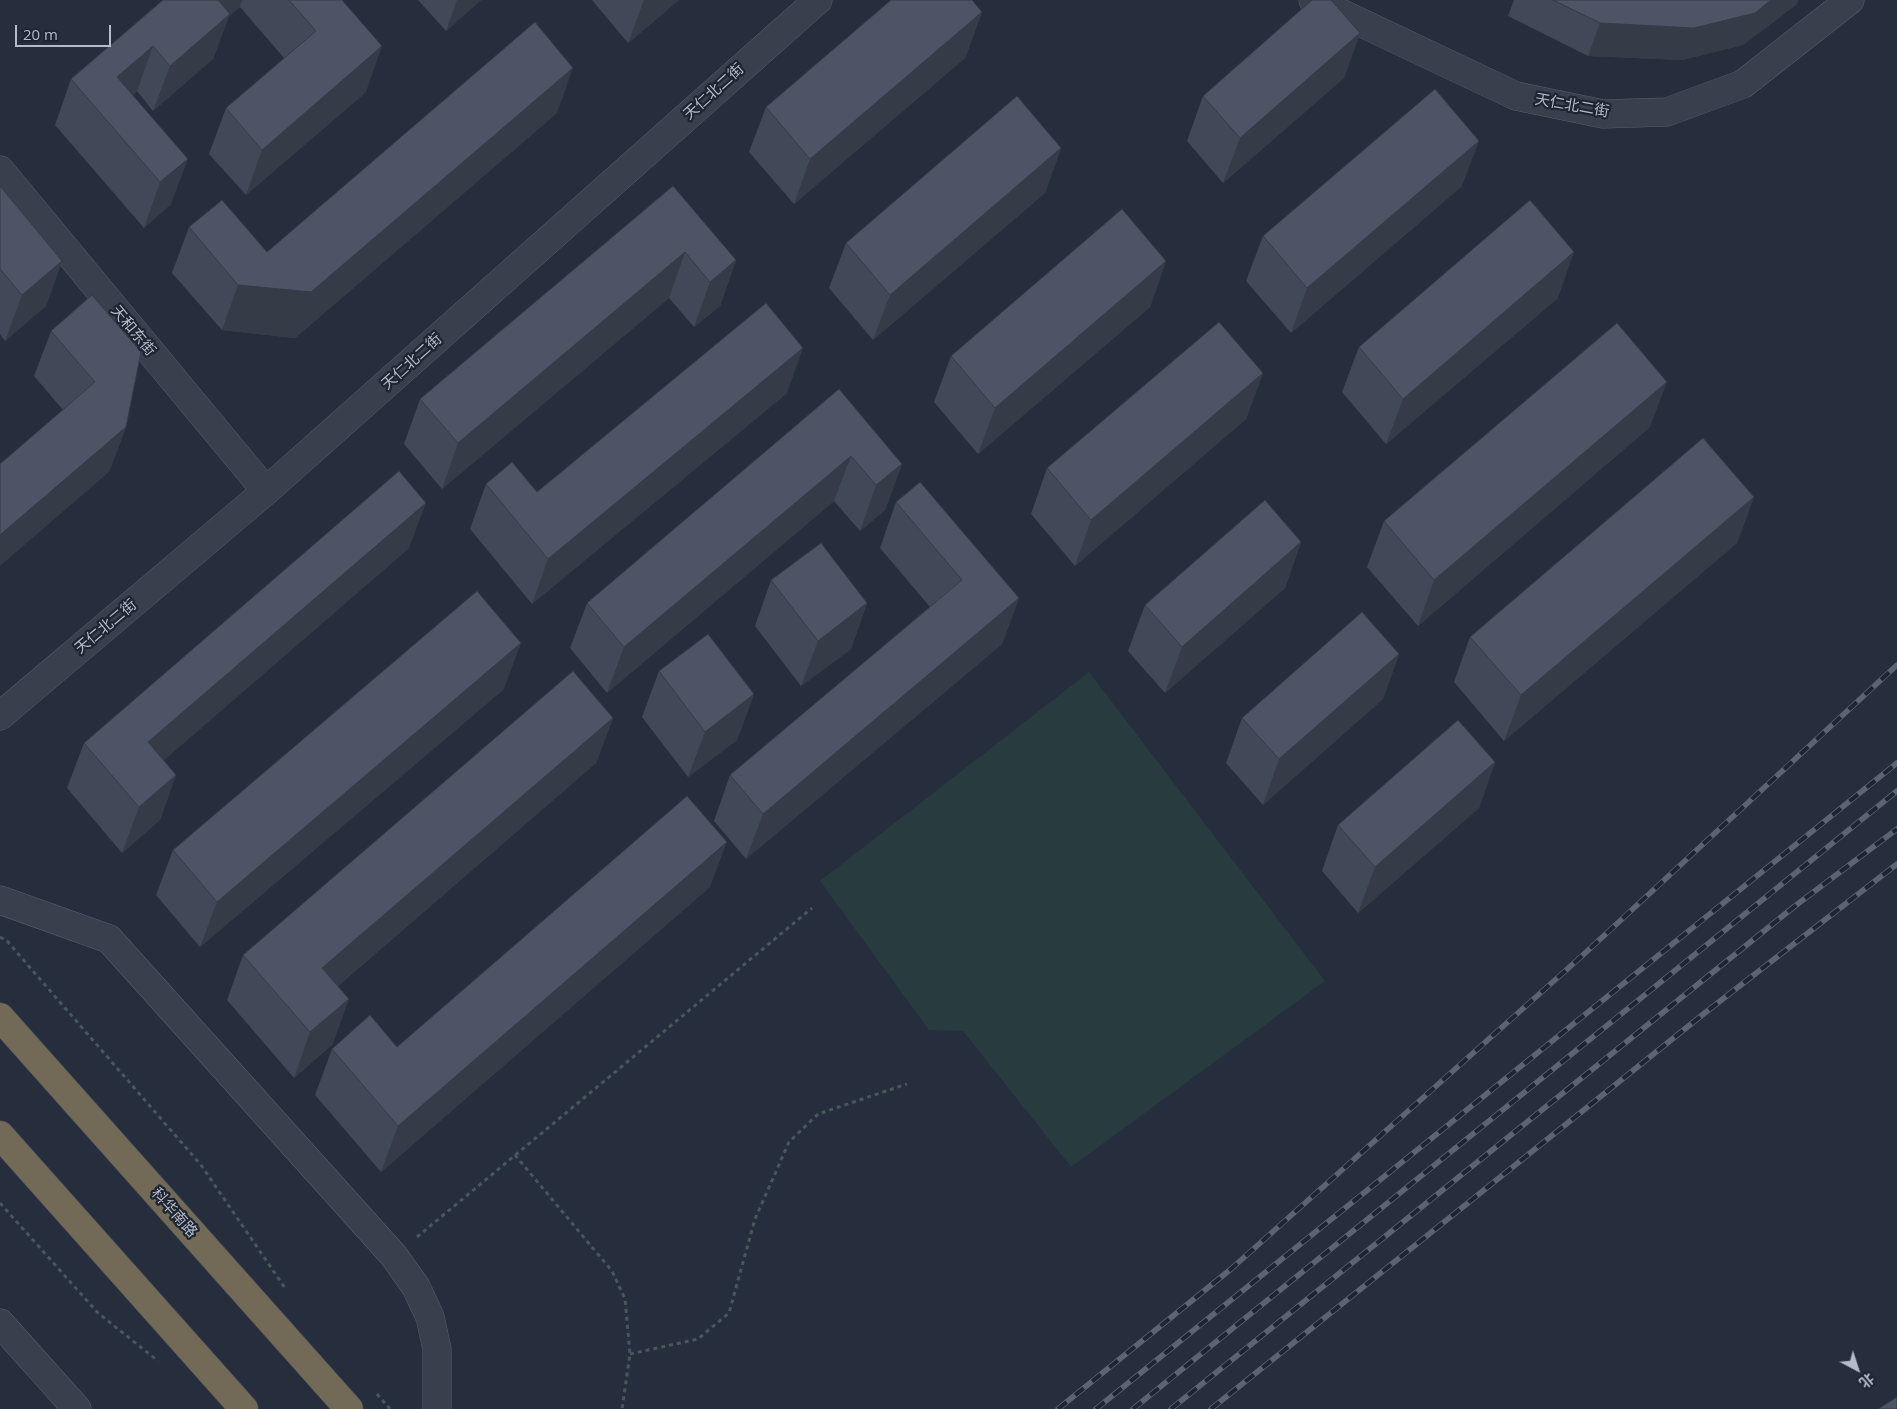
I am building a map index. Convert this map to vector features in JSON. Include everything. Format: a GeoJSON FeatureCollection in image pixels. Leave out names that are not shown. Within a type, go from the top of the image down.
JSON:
{"type":"FeatureCollection","features":[{"type":"Feature","properties":{"kind":"highway","name":"科华南路"},"geometry":{"type":"LineString","coordinates":[[0,1017],[349,1409]]}},
{"type":"Feature","properties":{"kind":"highway"},"geometry":{"type":"LineString","coordinates":[[0,1135],[244,1409]]}},
{"type":"Feature","properties":{"kind":"street","name":"天仁北二街"},"geometry":{"type":"LineString","coordinates":[[0,716],[266,491],[818,0]]}},
{"type":"Feature","properties":{"kind":"street","name":"天仁北二街"},"geometry":{"type":"LineString","coordinates":[[1313,0],[1516,96],[1603,114],[1667,112],[1743,84],[1850,0]]}},
{"type":"Feature","properties":{"kind":"street","name":"天和东街"},"geometry":{"type":"LineString","coordinates":[[0,170],[266,491]]}},
{"type":"Feature","properties":{"kind":"street"},"geometry":{"type":"LineString","coordinates":[[0,900],[109,939],[394,1256],[416,1287],[430,1317],[438,1349],[436,1409]]}},
{"type":"Feature","properties":{"kind":"street"},"geometry":{"type":"LineString","coordinates":[[0,1323],[78,1409]]}},
{"type":"Feature","properties":{"kind":"path"},"geometry":{"type":"LineString","coordinates":[[394,1256],[812,908]]}},
{"type":"Feature","properties":{"kind":"path"},"geometry":{"type":"LineString","coordinates":[[0,937],[7,941],[201,1165],[290,1296]]}},
{"type":"Feature","properties":{"kind":"path"},"geometry":{"type":"LineString","coordinates":[[630,1354],[698,1339],[729,1313],[755,1219],[789,1142],[818,1114],[907,1084]]}},
{"type":"Feature","properties":{"kind":"path"},"geometry":{"type":"LineString","coordinates":[[515,1155],[612,1271],[625,1299],[630,1354],[622,1409]]}},
{"type":"Feature","properties":{"kind":"path"},"geometry":{"type":"LineString","coordinates":[[0,1203],[98,1313],[159,1362]]}},
{"type":"Feature","properties":{"kind":"path"},"geometry":{"type":"LineString","coordinates":[[370,1387],[390,1409]]}},
{"type":"Feature","properties":{"kind":"green space"},"geometry":{"type":"Polygon","coordinates":[[[1089,672],[1325,981],[1071,1167],[963,1031],[929,1030],[820,881],[1089,672]]]}},
{"type":"Feature","properties":{"kind":"building"},"geometry":{"type":"Polygon","coordinates":[[[163,0],[218,0],[230,14],[170,66],[153,46],[117,77],[188,159],[160,182],[71,79],[163,0]]]}},
{"type":"Feature","properties":{"kind":"building"},"geometry":{"type":"Polygon","coordinates":[[[289,0],[342,0],[382,46],[262,150],[226,108],[316,31],[289,0]]]}},
{"type":"Feature","properties":{"kind":"building"},"geometry":{"type":"Polygon","coordinates":[[[891,0],[972,0],[982,12],[810,159],[766,107],[891,0]]]}},
{"type":"Feature","properties":{"kind":"building"},"geometry":{"type":"Polygon","coordinates":[[[1312,0],[1331,0],[1360,33],[1240,138],[1203,96],[1312,0]]]}},
{"type":"Feature","properties":{"kind":"building"},"geometry":{"type":"Polygon","coordinates":[[[1553,0],[1771,0],[1755,13],[1694,28],[1600,23],[1553,0]]]}},
{"type":"Feature","properties":{"kind":"building"},"geometry":{"type":"Polygon","coordinates":[[[535,22],[573,68],[311,292],[238,285],[189,227],[222,200],[267,252],[535,22]]]}},
{"type":"Feature","properties":{"kind":"building"},"geometry":{"type":"Polygon","coordinates":[[[1435,89],[1479,141],[1307,288],[1263,236],[1435,89]]]}},
{"type":"Feature","properties":{"kind":"building"},"geometry":{"type":"Polygon","coordinates":[[[1017,96],[1061,148],[890,295],[846,243],[1017,96]]]}},
{"type":"Feature","properties":{"kind":"building"},"geometry":{"type":"Polygon","coordinates":[[[0,186],[62,261],[22,295],[0,269],[0,186]]]}},
{"type":"Feature","properties":{"kind":"building"},"geometry":{"type":"Polygon","coordinates":[[[673,186],[736,260],[710,282],[685,252],[458,443],[420,399],[673,186]]]}},
{"type":"Feature","properties":{"kind":"building"},"geometry":{"type":"Polygon","coordinates":[[[1530,200],[1574,252],[1403,399],[1359,347],[1530,200]]]}},
{"type":"Feature","properties":{"kind":"building"},"geometry":{"type":"Polygon","coordinates":[[[1122,209],[1166,261],[995,408],[951,356],[1122,209]]]}},
{"type":"Feature","properties":{"kind":"building"},"geometry":{"type":"Polygon","coordinates":[[[92,295],[141,352],[126,427],[0,535],[0,464],[95,382],[51,331],[92,295]]]}},
{"type":"Feature","properties":{"kind":"building"},"geometry":{"type":"Polygon","coordinates":[[[766,303],[803,348],[548,559],[486,484],[512,462],[537,492],[766,303]]]}},
{"type":"Feature","properties":{"kind":"building"},"geometry":{"type":"Polygon","coordinates":[[[1219,322],[1263,373],[1091,520],[1047,468],[1219,322]]]}},
{"type":"Feature","properties":{"kind":"building"},"geometry":{"type":"Polygon","coordinates":[[[1617,323],[1667,382],[1434,580],[1384,521],[1617,323]]]}},
{"type":"Feature","properties":{"kind":"building"},"geometry":{"type":"Polygon","coordinates":[[[839,389],[902,464],[876,485],[851,456],[624,647],[587,603],[839,389]]]}},
{"type":"Feature","properties":{"kind":"building"},"geometry":{"type":"Polygon","coordinates":[[[1703,438],[1754,497],[1521,695],[1470,637],[1703,438]]]}},
{"type":"Feature","properties":{"kind":"building"},"geometry":{"type":"Polygon","coordinates":[[[399,471],[426,503],[148,742],[176,775],[139,807],[84,743],[399,471]]]}},
{"type":"Feature","properties":{"kind":"building"},"geometry":{"type":"Polygon","coordinates":[[[920,482],[1019,598],[763,814],[730,775],[962,580],[896,502],[920,482]]]}},
{"type":"Feature","properties":{"kind":"building"},"geometry":{"type":"Polygon","coordinates":[[[1265,500],[1301,542],[1182,647],[1145,605],[1265,500]]]}},
{"type":"Feature","properties":{"kind":"building"},"geometry":{"type":"Polygon","coordinates":[[[821,543],[867,603],[818,641],[771,580],[821,543]]]}},
{"type":"Feature","properties":{"kind":"building"},"geometry":{"type":"Polygon","coordinates":[[[477,591],[521,643],[217,902],[173,850],[477,591]]]}},
{"type":"Feature","properties":{"kind":"building"},"geometry":{"type":"Polygon","coordinates":[[[1362,612],[1399,654],[1279,759],[1242,718],[1362,612]]]}},
{"type":"Feature","properties":{"kind":"building"},"geometry":{"type":"Polygon","coordinates":[[[708,634],[754,694],[705,732],[659,671],[708,634]]]}},
{"type":"Feature","properties":{"kind":"building"},"geometry":{"type":"Polygon","coordinates":[[[573,671],[613,718],[322,968],[349,999],[310,1032],[243,955],[573,671]]]}},
{"type":"Feature","properties":{"kind":"building"},"geometry":{"type":"Polygon","coordinates":[[[1458,720],[1495,762],[1375,867],[1338,825],[1458,720]]]}},
{"type":"Feature","properties":{"kind":"building"},"geometry":{"type":"Polygon","coordinates":[[[687,796],[727,842],[398,1126],[332,1049],[370,1015],[397,1047],[687,796]]]}},
{"type":"Feature","properties":{"kind":"building"},"geometry":{"type":"Polygon","coordinates":[[[1897,1397],[1897,1409],[1878,1409],[1897,1397]]]}},
{"type":"Feature","properties":{"kind":"railway"},"geometry":{"type":"LineString","coordinates":[[1058,1409],[1231,1269],[1583,955],[1897,665]]}},
{"type":"Feature","properties":{"kind":"railway"},"geometry":{"type":"LineString","coordinates":[[1096,1409],[1897,763]]}},
{"type":"Feature","properties":{"kind":"railway"},"geometry":{"type":"LineString","coordinates":[[1133,1409],[1897,791]]}},
{"type":"Feature","properties":{"kind":"railway"},"geometry":{"type":"LineString","coordinates":[[1171,1409],[1795,906],[1897,829]]}},
{"type":"Feature","properties":{"kind":"railway"},"geometry":{"type":"LineString","coordinates":[[1211,1409],[1706,1012],[1897,864]]}}]}
